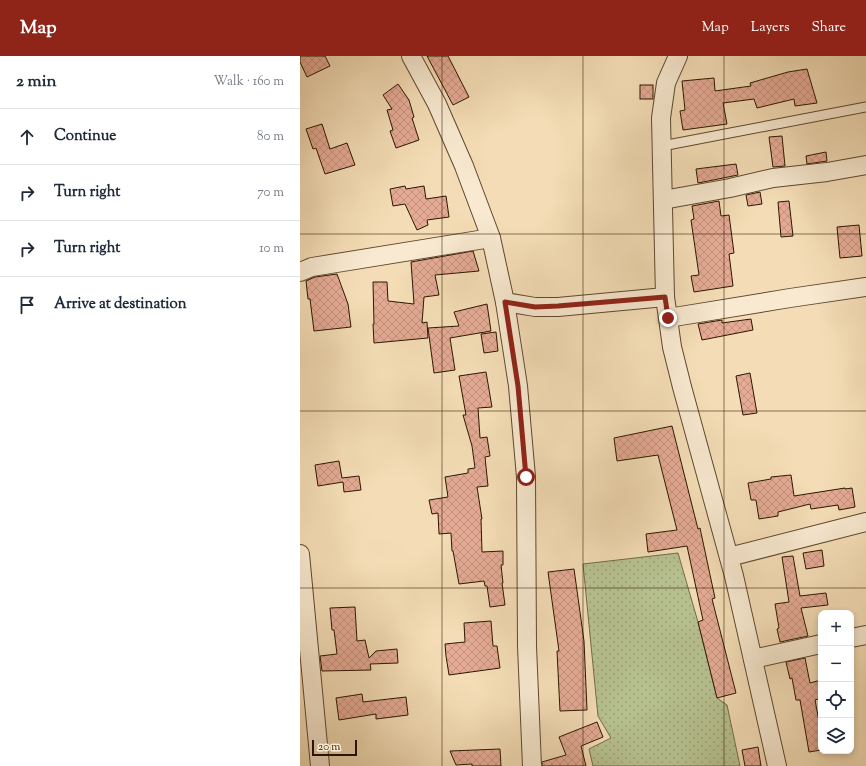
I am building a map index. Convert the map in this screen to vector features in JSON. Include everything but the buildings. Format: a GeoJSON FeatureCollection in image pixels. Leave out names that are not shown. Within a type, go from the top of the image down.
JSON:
{"type":"FeatureCollection","features":[{"type":"Feature","properties":{"kind":"street"},"geometry":{"type":"LineString","coordinates":[[411,56],[437,104],[464,166],[491,238],[505,302],[518,386],[526,477],[527,646],[532,766]]}},
{"type":"Feature","properties":{"kind":"street"},"geometry":{"type":"LineString","coordinates":[[678,56],[666,83],[661,118],[665,297],[672,347],[734,576],[777,766]]}},
{"type":"Feature","properties":{"kind":"street"},"geometry":{"type":"LineString","coordinates":[[663,200],[730,188],[773,178],[827,172],[866,165]]}},
{"type":"Feature","properties":{"kind":"street"},"geometry":{"type":"LineString","coordinates":[[300,272],[312,267],[491,238]]}},
{"type":"Feature","properties":{"kind":"street"},"geometry":{"type":"LineString","coordinates":[[668,318],[866,287]]}},
{"type":"Feature","properties":{"kind":"street"},"geometry":{"type":"LineString","coordinates":[[505,302],[535,307],[665,297]]}},
{"type":"Feature","properties":{"kind":"street"},"geometry":{"type":"LineString","coordinates":[[729,557],[866,522]]}},
{"type":"Feature","properties":{"kind":"street"},"geometry":{"type":"LineString","coordinates":[[300,554],[320,766]]}},
{"type":"Feature","properties":{"kind":"street"},"geometry":{"type":"LineString","coordinates":[[854,637],[866,635]]}},
{"type":"Feature","properties":{"kind":"street"},"geometry":{"type":"LineString","coordinates":[[753,659],[818,645]]}},
{"type":"Feature","properties":{"kind":"lane"},"geometry":{"type":"LineString","coordinates":[[662,146],[866,107]]}},
{"type":"Feature","properties":{"kind":"green space"},"geometry":{"type":"Polygon","coordinates":[[[678,553],[698,622],[717,698],[727,705],[740,766],[593,766],[589,749],[611,738],[598,716],[583,564],[678,553]]]}},
{"type":"Feature","properties":{"kind":"route"},"geometry":{"type":"LineString","coordinates":[[526,477],[518,386],[505,302],[535,307],[665,297],[668,318]]}}]}
